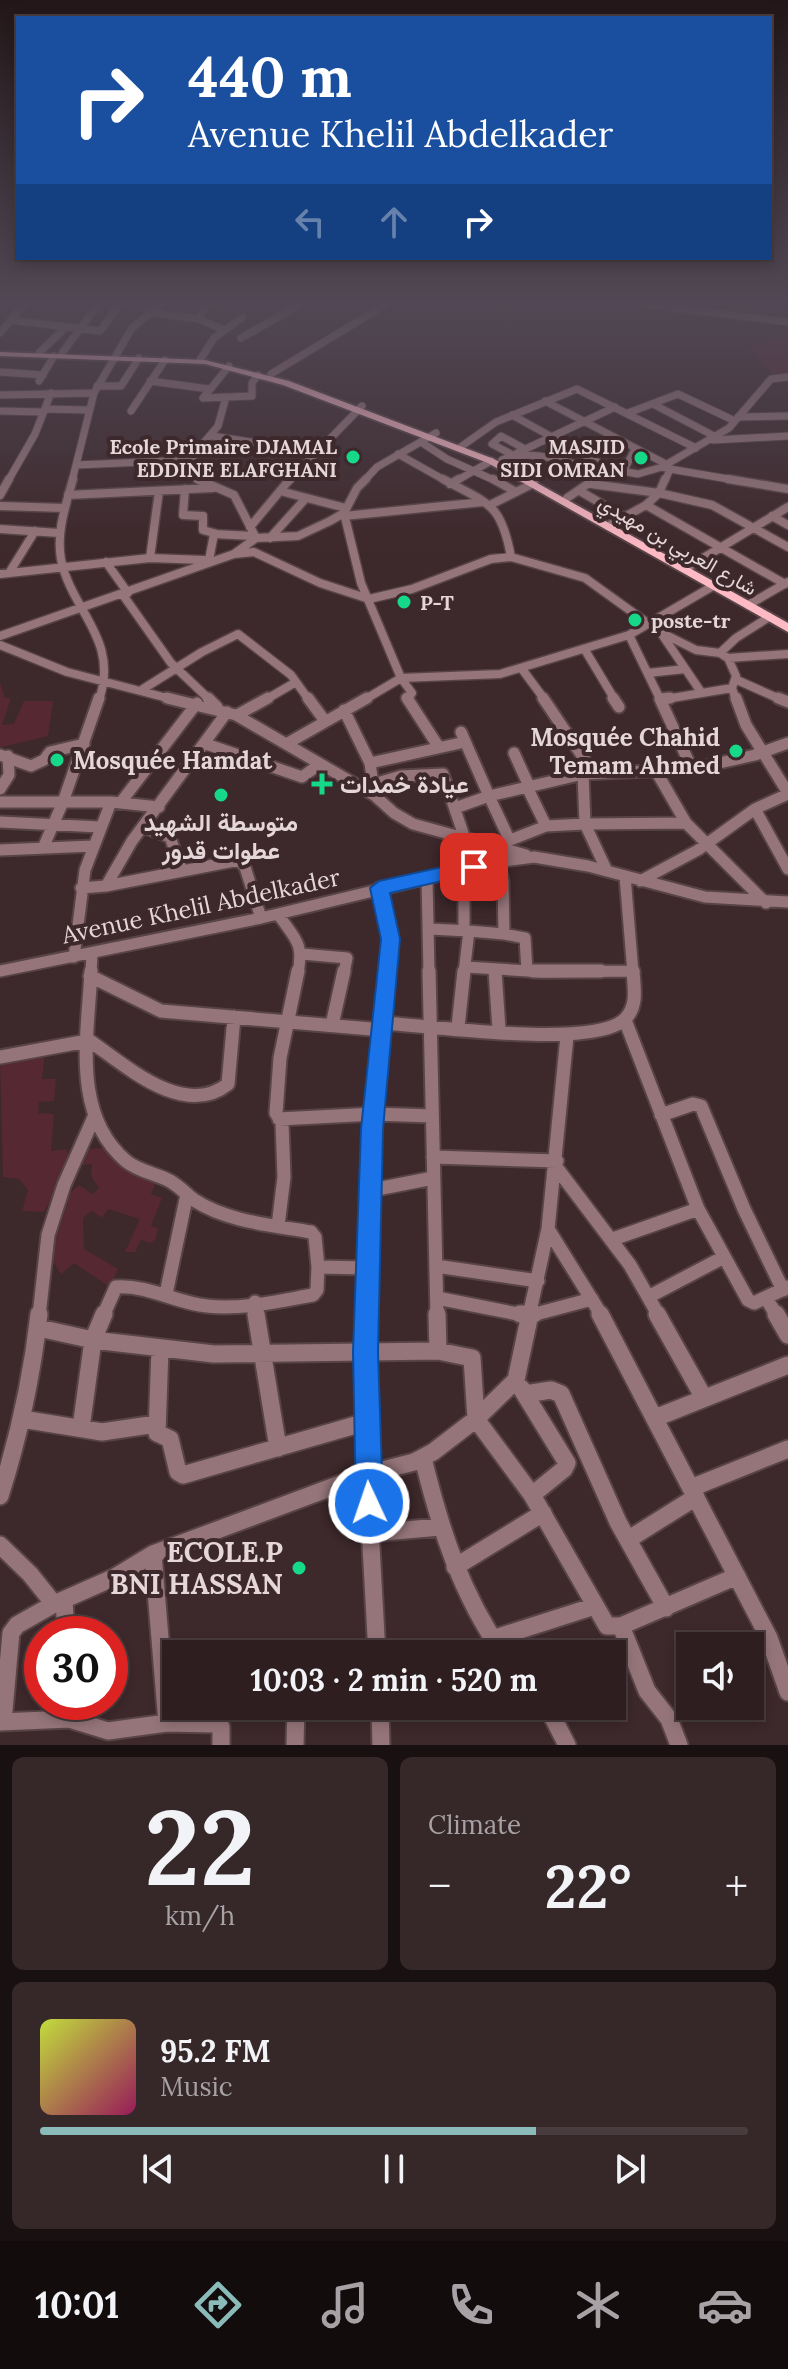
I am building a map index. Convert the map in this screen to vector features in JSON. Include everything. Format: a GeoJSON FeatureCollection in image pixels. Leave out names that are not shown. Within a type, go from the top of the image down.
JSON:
{"type":"FeatureCollection","features":[{"type":"Feature","properties":{"kind":"main road","name":"شارع العربي بن مهيدي"},"geometry":{"type":"LineString","coordinates":[[293,386],[359,408],[429,437],[508,458],[516,475],[619,520],[713,586],[788,625]]}},
{"type":"Feature","properties":{"kind":"main road"},"geometry":{"type":"LineString","coordinates":[[303,386],[359,408]]}},
{"type":"Feature","properties":{"kind":"main road"},"geometry":{"type":"LineString","coordinates":[[508,458],[567,498],[619,520],[788,625]]}},
{"type":"Feature","properties":{"kind":"street"},"geometry":{"type":"LineString","coordinates":[[0,395],[27,396],[36,386]]}},
{"type":"Feature","properties":{"kind":"street"},"geometry":{"type":"LineString","coordinates":[[43,848],[63,802],[105,681],[102,650],[58,548],[88,410],[98,386]]}},
{"type":"Feature","properties":{"kind":"street"},"geometry":{"type":"LineString","coordinates":[[33,392],[118,386]]}},
{"type":"Feature","properties":{"kind":"street"},"geometry":{"type":"LineString","coordinates":[[131,411],[147,386]]}},
{"type":"Feature","properties":{"kind":"street"},"geometry":{"type":"LineString","coordinates":[[190,386],[209,389]]}},
{"type":"Feature","properties":{"kind":"street"},"geometry":{"type":"LineString","coordinates":[[211,386],[203,398],[252,396],[252,386]]}},
{"type":"Feature","properties":{"kind":"street"},"geometry":{"type":"LineString","coordinates":[[492,444],[508,458],[638,474],[666,467],[714,438],[736,419],[762,386]]}},
{"type":"Feature","properties":{"kind":"street"},"geometry":{"type":"LineString","coordinates":[[464,445],[512,415],[579,389],[696,448]]}},
{"type":"Feature","properties":{"kind":"street"},"geometry":{"type":"LineString","coordinates":[[1,492],[51,393]]}},
{"type":"Feature","properties":{"kind":"street"},"geometry":{"type":"LineString","coordinates":[[628,413],[681,395],[736,419],[788,416]]}},
{"type":"Feature","properties":{"kind":"street"},"geometry":{"type":"LineString","coordinates":[[212,436],[226,397]]}},
{"type":"Feature","properties":{"kind":"street"},"geometry":{"type":"LineString","coordinates":[[545,401],[666,467],[788,489]]}},
{"type":"Feature","properties":{"kind":"street"},"geometry":{"type":"LineString","coordinates":[[653,404],[714,438],[788,436]]}},
{"type":"Feature","properties":{"kind":"street"},"geometry":{"type":"LineString","coordinates":[[450,484],[615,407]]}},
{"type":"Feature","properties":{"kind":"street"},"geometry":{"type":"LineString","coordinates":[[250,527],[359,408]]}},
{"type":"Feature","properties":{"kind":"street"},"geometry":{"type":"LineString","coordinates":[[0,411],[88,410]]}},
{"type":"Feature","properties":{"kind":"street"},"geometry":{"type":"LineString","coordinates":[[512,415],[607,472]]}},
{"type":"Feature","properties":{"kind":"street"},"geometry":{"type":"LineString","coordinates":[[751,418],[766,437]]}},
{"type":"Feature","properties":{"kind":"street"},"geometry":{"type":"LineString","coordinates":[[464,445],[492,444],[525,422]]}},
{"type":"Feature","properties":{"kind":"street"},"geometry":{"type":"LineString","coordinates":[[253,542],[250,527],[234,495],[193,476],[189,468],[203,440],[212,436],[316,452]]}},
{"type":"Feature","properties":{"kind":"street"},"geometry":{"type":"LineString","coordinates":[[501,436],[508,458]]}},
{"type":"Feature","properties":{"kind":"street"},"geometry":{"type":"LineString","coordinates":[[0,636],[234,554],[253,542],[311,531],[345,512],[364,479],[398,454],[429,437],[447,459],[476,470],[516,492]]}},
{"type":"Feature","properties":{"kind":"street"},"geometry":{"type":"LineString","coordinates":[[623,472],[635,449]]}},
{"type":"Feature","properties":{"kind":"street"},"geometry":{"type":"LineString","coordinates":[[398,454],[487,504],[501,519],[511,557]]}},
{"type":"Feature","properties":{"kind":"street"},"geometry":{"type":"LineString","coordinates":[[76,465],[191,460]]}},
{"type":"Feature","properties":{"kind":"street"},"geometry":{"type":"LineString","coordinates":[[619,520],[646,505],[659,493],[666,467]]}},
{"type":"Feature","properties":{"kind":"street"},"geometry":{"type":"LineString","coordinates":[[567,498],[607,472]]}},
{"type":"Feature","properties":{"kind":"street"},"geometry":{"type":"LineString","coordinates":[[619,520],[638,474]]}},
{"type":"Feature","properties":{"kind":"street"},"geometry":{"type":"LineString","coordinates":[[500,483],[516,475]]}},
{"type":"Feature","properties":{"kind":"street"},"geometry":{"type":"LineString","coordinates":[[280,491],[345,512],[487,504],[534,483]]}},
{"type":"Feature","properties":{"kind":"street"},"geometry":{"type":"LineString","coordinates":[[591,484],[705,503],[788,547]]}},
{"type":"Feature","properties":{"kind":"street"},"geometry":{"type":"LineString","coordinates":[[68,495],[218,488]]}},
{"type":"Feature","properties":{"kind":"street"},"geometry":{"type":"LineString","coordinates":[[185,489],[183,515],[203,516],[204,530],[253,542],[320,583],[369,599],[412,589],[491,559],[511,557],[585,578],[652,624],[701,692]]}},
{"type":"Feature","properties":{"kind":"street"},"geometry":{"type":"LineString","coordinates":[[150,558],[159,491]]}},
{"type":"Feature","properties":{"kind":"street"},"geometry":{"type":"LineString","coordinates":[[580,491],[619,520]]}},
{"type":"Feature","properties":{"kind":"street"},"geometry":{"type":"LineString","coordinates":[[270,538],[306,498]]}},
{"type":"Feature","properties":{"kind":"street"},"geometry":{"type":"LineString","coordinates":[[269,505],[294,511]]}},
{"type":"Feature","properties":{"kind":"street"},"geometry":{"type":"LineString","coordinates":[[646,505],[787,583]]}},
{"type":"Feature","properties":{"kind":"street"},"geometry":{"type":"LineString","coordinates":[[0,506],[65,508]]}},
{"type":"Feature","properties":{"kind":"street"},"geometry":{"type":"LineString","coordinates":[[690,566],[788,507]]}},
{"type":"Feature","properties":{"kind":"street"},"geometry":{"type":"LineString","coordinates":[[345,512],[361,583],[401,678],[412,693],[406,698],[438,746]]}},
{"type":"Feature","properties":{"kind":"street"},"geometry":{"type":"LineString","coordinates":[[772,516],[788,525]]}},
{"type":"Feature","properties":{"kind":"street"},"geometry":{"type":"LineString","coordinates":[[283,523],[311,531]]}},
{"type":"Feature","properties":{"kind":"street"},"geometry":{"type":"LineString","coordinates":[[0,529],[59,533]]}},
{"type":"Feature","properties":{"kind":"street"},"geometry":{"type":"LineString","coordinates":[[4,573],[35,531]]}},
{"type":"Feature","properties":{"kind":"street"},"geometry":{"type":"LineString","coordinates":[[211,560],[212,536],[217,534]]}},
{"type":"Feature","properties":{"kind":"street"},"geometry":{"type":"LineString","coordinates":[[4,573],[150,558],[211,560]]}},
{"type":"Feature","properties":{"kind":"street"},"geometry":{"type":"LineString","coordinates":[[106,562],[176,668],[227,712]]}},
{"type":"Feature","properties":{"kind":"street"},"geometry":{"type":"LineString","coordinates":[[751,604],[787,583]]}},
{"type":"Feature","properties":{"kind":"street"},"geometry":{"type":"LineString","coordinates":[[288,743],[401,678],[500,674],[522,669],[629,635],[713,586]]}},
{"type":"Feature","properties":{"kind":"street"},"geometry":{"type":"LineString","coordinates":[[640,881],[755,809],[788,793],[746,725],[724,656],[729,642],[769,617]]}},
{"type":"Feature","properties":{"kind":"street"},"geometry":{"type":"LineString","coordinates":[[21,630],[10,637],[4,646],[67,672],[227,712],[374,790],[413,824],[505,843],[534,857]]}},
{"type":"Feature","properties":{"kind":"street"},"geometry":{"type":"LineString","coordinates":[[660,632],[696,650],[724,656],[788,654]]}},
{"type":"Feature","properties":{"kind":"street"},"geometry":{"type":"LineString","coordinates":[[143,689],[238,634],[296,682],[325,721]]}},
{"type":"Feature","properties":{"kind":"street"},"geometry":{"type":"LineString","coordinates":[[629,635],[692,769]]}},
{"type":"Feature","properties":{"kind":"street"},"geometry":{"type":"LineString","coordinates":[[585,650],[619,707]]}},
{"type":"Feature","properties":{"kind":"street"},"geometry":{"type":"LineString","coordinates":[[522,669],[569,734],[588,773],[585,824],[607,871]]}},
{"type":"Feature","properties":{"kind":"street"},"geometry":{"type":"LineString","coordinates":[[648,673],[685,669]]}},
{"type":"Feature","properties":{"kind":"street"},"geometry":{"type":"LineString","coordinates":[[106,886],[143,827],[227,712],[296,682]]}},
{"type":"Feature","properties":{"kind":"street"},"geometry":{"type":"LineString","coordinates":[[660,699],[735,684],[788,702]]}},
{"type":"Feature","properties":{"kind":"street"},"geometry":{"type":"LineString","coordinates":[[74,957],[81,888],[100,827],[147,762],[161,750],[197,703]]}},
{"type":"Feature","properties":{"kind":"street"},"geometry":{"type":"LineString","coordinates":[[344,710],[370,763],[374,790]]}},
{"type":"Feature","properties":{"kind":"street"},"geometry":{"type":"LineString","coordinates":[[370,763],[463,737],[489,796],[505,843],[498,861],[503,881],[504,934]]}},
{"type":"Feature","properties":{"kind":"street"},"geometry":{"type":"LineString","coordinates":[[455,808],[489,796],[588,773],[692,769],[788,743]]}},
{"type":"Feature","properties":{"kind":"street"},"geometry":{"type":"LineString","coordinates":[[4,756],[31,766],[44,760],[50,752],[84,744]]}},
{"type":"Feature","properties":{"kind":"street"},"geometry":{"type":"LineString","coordinates":[[206,744],[302,777],[320,764]]}},
{"type":"Feature","properties":{"kind":"street"},"geometry":{"type":"LineString","coordinates":[[514,753],[546,826]]}},
{"type":"Feature","properties":{"kind":"street"},"geometry":{"type":"LineString","coordinates":[[0,789],[9,775],[4,756]]}},
{"type":"Feature","properties":{"kind":"street"},"geometry":{"type":"LineString","coordinates":[[656,771],[686,823],[766,903]]}},
{"type":"Feature","properties":{"kind":"street"},"geometry":{"type":"LineString","coordinates":[[374,790],[401,776],[442,774],[464,836]]}},
{"type":"Feature","properties":{"kind":"street"},"geometry":{"type":"LineString","coordinates":[[0,802],[116,802],[159,807]]}},
{"type":"Feature","properties":{"kind":"street"},"geometry":{"type":"LineString","coordinates":[[755,809],[788,869]]}},
{"type":"Feature","properties":{"kind":"street"},"geometry":{"type":"LineString","coordinates":[[0,822],[100,827]]}},
{"type":"Feature","properties":{"kind":"street"},"geometry":{"type":"LineString","coordinates":[[505,843],[546,826],[686,823]]}},
{"type":"Feature","properties":{"kind":"street"},"geometry":{"type":"LineString","coordinates":[[143,827],[170,837],[182,871]]}},
{"type":"Feature","properties":{"kind":"street"},"geometry":{"type":"LineString","coordinates":[[0,850],[92,846]]}},
{"type":"Feature","properties":{"kind":"street","name":"Avenue Khelil Abdelkader"},"geometry":{"type":"LineString","coordinates":[[0,971],[261,918],[498,861],[534,857],[607,871],[718,899],[788,902]]}},
{"type":"Feature","properties":{"kind":"street"},"geometry":{"type":"LineString","coordinates":[[81,888],[239,860],[245,867],[261,918]]}},
{"type":"Feature","properties":{"kind":"street"},"geometry":{"type":"LineString","coordinates":[[458,1027],[466,967],[464,869]]}},
{"type":"Feature","properties":{"kind":"street"},"geometry":{"type":"LineString","coordinates":[[90,976],[161,1011],[332,1025],[458,1027],[567,1036],[603,1032],[625,1020],[634,1002],[625,876]]}},
{"type":"Feature","properties":{"kind":"street"},"geometry":{"type":"LineString","coordinates":[[427,878],[438,1351]]}},
{"type":"Feature","properties":{"kind":"street"},"geometry":{"type":"LineString","coordinates":[[376,1640],[367,1474],[366,1352],[374,1114],[391,939],[379,888]]}},
{"type":"Feature","properties":{"kind":"street"},"geometry":{"type":"LineString","coordinates":[[278,914],[300,946],[302,954],[286,1020],[276,1113],[282,1123],[284,1177],[278,1226]]}},
{"type":"Feature","properties":{"kind":"street"},"geometry":{"type":"LineString","coordinates":[[430,929],[525,938],[527,971]]}},
{"type":"Feature","properties":{"kind":"street"},"geometry":{"type":"LineString","coordinates":[[81,1428],[93,1340],[116,1287],[166,1294],[208,1306],[255,1302],[313,1295],[317,1290],[318,1267],[314,1234],[232,1217],[187,1194],[173,1182],[126,1161],[94,1117],[86,1079],[92,954]]}},
{"type":"Feature","properties":{"kind":"street"},"geometry":{"type":"LineString","coordinates":[[302,954],[347,958],[332,1025]]}},
{"type":"Feature","properties":{"kind":"street"},"geometry":{"type":"LineString","coordinates":[[466,967],[527,971],[634,971]]}},
{"type":"Feature","properties":{"kind":"street"},"geometry":{"type":"LineString","coordinates":[[495,969],[499,1029]]}},
{"type":"Feature","properties":{"kind":"street"},"geometry":{"type":"LineString","coordinates":[[0,1057],[87,1040],[166,1090],[207,1092],[227,1086],[234,1017]]}},
{"type":"Feature","properties":{"kind":"street"},"geometry":{"type":"LineString","coordinates":[[625,1020],[661,1115],[698,1209],[749,1302],[786,1288],[744,1209],[701,1106],[693,1104],[661,1115]]}},
{"type":"Feature","properties":{"kind":"street"},"geometry":{"type":"LineString","coordinates":[[532,1495],[564,1469],[567,1463],[520,1387],[528,1316],[548,1229],[567,1036]]}},
{"type":"Feature","properties":{"kind":"street"},"geometry":{"type":"LineString","coordinates":[[279,1119],[374,1114],[432,1116]]}},
{"type":"Feature","properties":{"kind":"street"},"geometry":{"type":"LineString","coordinates":[[0,1496],[22,1419],[39,1328],[52,1219],[94,1117]]}},
{"type":"Feature","properties":{"kind":"street"},"geometry":{"type":"LineString","coordinates":[[433,1157],[556,1164],[613,1239],[650,1296],[704,1398]]}},
{"type":"Feature","properties":{"kind":"street"},"geometry":{"type":"LineString","coordinates":[[372,1190],[433,1178]]}},
{"type":"Feature","properties":{"kind":"street"},"geometry":{"type":"LineString","coordinates":[[166,1294],[187,1194]]}},
{"type":"Feature","properties":{"kind":"street"},"geometry":{"type":"LineString","coordinates":[[613,1239],[698,1209]]}},
{"type":"Feature","properties":{"kind":"street"},"geometry":{"type":"LineString","coordinates":[[548,1229],[592,1299],[737,1576],[769,1638],[788,1692]]}},
{"type":"Feature","properties":{"kind":"street"},"geometry":{"type":"LineString","coordinates":[[650,1296],[724,1257]]}},
{"type":"Feature","properties":{"kind":"street"},"geometry":{"type":"LineString","coordinates":[[436,1266],[538,1281]]}},
{"type":"Feature","properties":{"kind":"street"},"geometry":{"type":"LineString","coordinates":[[318,1267],[368,1268]]}},
{"type":"Feature","properties":{"kind":"street"},"geometry":{"type":"LineString","coordinates":[[437,1298],[528,1316],[592,1299]]}},
{"type":"Feature","properties":{"kind":"street"},"geometry":{"type":"LineString","coordinates":[[766,1298],[788,1335]]}},
{"type":"Feature","properties":{"kind":"street"},"geometry":{"type":"LineString","coordinates":[[255,1302],[260,1352],[278,1448]]}},
{"type":"Feature","properties":{"kind":"street"},"geometry":{"type":"LineString","coordinates":[[39,1328],[93,1340],[214,1354],[438,1351],[472,1358],[476,1419],[532,1495],[607,1626],[621,1626],[737,1576]]}},
{"type":"Feature","properties":{"kind":"street"},"geometry":{"type":"LineString","coordinates":[[160,1348],[156,1424],[158,1435],[170,1439],[178,1472],[183,1475],[366,1422]]}},
{"type":"Feature","properties":{"kind":"street"},"geometry":{"type":"LineString","coordinates":[[655,1418],[788,1365]]}},
{"type":"Feature","properties":{"kind":"street"},"geometry":{"type":"LineString","coordinates":[[24,1720],[2,1722],[11,1633],[17,1625],[115,1577],[153,1554],[367,1474],[423,1458],[520,1387],[561,1394],[612,1510],[666,1608]]}},
{"type":"Feature","properties":{"kind":"street"},"geometry":{"type":"LineString","coordinates":[[22,1419],[112,1432],[156,1424]]}},
{"type":"Feature","properties":{"kind":"street"},"geometry":{"type":"LineString","coordinates":[[629,1539],[693,1493],[788,1449]]}},
{"type":"Feature","properties":{"kind":"street"},"geometry":{"type":"LineString","coordinates":[[423,1458],[440,1527],[455,1567],[492,1639],[595,1606]]}},
{"type":"Feature","properties":{"kind":"street"},"geometry":{"type":"LineString","coordinates":[[455,1567],[543,1513]]}},
{"type":"Feature","properties":{"kind":"street"},"geometry":{"type":"LineString","coordinates":[[371,1533],[440,1527]]}},
{"type":"Feature","properties":{"kind":"street"},"geometry":{"type":"LineString","coordinates":[[0,1545],[59,1602],[62,1616]]}},
{"type":"Feature","properties":{"kind":"street"},"geometry":{"type":"LineString","coordinates":[[153,1554],[167,1723]]}},
{"type":"Feature","properties":{"kind":"street"},"geometry":{"type":"LineString","coordinates":[[621,1626],[647,1691],[669,1719],[679,1745]]}},
{"type":"Feature","properties":{"kind":"street"},"geometry":{"type":"LineString","coordinates":[[87,1720],[108,1731],[167,1723],[219,1725],[221,1745]]}},
{"type":"Feature","properties":{"kind":"street"},"geometry":{"type":"LineString","coordinates":[[295,1745],[296,1720]]}},
{"type":"Feature","properties":{"kind":"street"},"geometry":{"type":"LineString","coordinates":[[380,1720],[381,1745]]}},
{"type":"Feature","properties":{"kind":"street"},"geometry":{"type":"LineString","coordinates":[[554,1720],[567,1745]]}},
{"type":"Feature","properties":{"kind":"shaded area"},"geometry":{"type":"Polygon","coordinates":[[[0,682],[5,698],[11,698],[2,725],[14,724],[24,701],[53,701],[48,736],[2,747],[5,754],[0,755],[0,682]]]}},
{"type":"Feature","properties":{"kind":"shaded area"},"geometry":{"type":"Polygon","coordinates":[[[45,1051],[42,1079],[56,1079],[54,1101],[39,1102],[38,1113],[54,1114],[51,1151],[66,1149],[71,1161],[44,1212],[22,1211],[28,1190],[19,1179],[3,1177],[0,1059],[45,1051]]]}},
{"type":"Feature","properties":{"kind":"shaded area"},"geometry":{"type":"Polygon","coordinates":[[[102,1136],[156,1182],[151,1194],[162,1198],[151,1226],[158,1228],[155,1240],[150,1243],[141,1240],[135,1252],[125,1252],[140,1219],[108,1209],[102,1218],[92,1211],[83,1218],[84,1249],[118,1269],[110,1287],[74,1263],[61,1274],[50,1257],[70,1193],[79,1185],[93,1194],[99,1188],[91,1176],[92,1164],[82,1165],[77,1157],[85,1149],[104,1148],[97,1140],[102,1136]]]}},
{"type":"Feature","properties":{"kind":"place","name":"Ecole Primaire DJAMAL EDDINE ELAFGHANI"},"geometry":{"type":"Point","coordinates":[353,457]}},
{"type":"Feature","properties":{"kind":"place","name":"MASJID SIDI OMRAN"},"geometry":{"type":"Point","coordinates":[641,458]}},
{"type":"Feature","properties":{"kind":"place","name":"P-T"},"geometry":{"type":"Point","coordinates":[404,602]}},
{"type":"Feature","properties":{"kind":"place","name":"poste-tr"},"geometry":{"type":"Point","coordinates":[635,620]}},
{"type":"Feature","properties":{"kind":"place","name":"Mosquée Chahid Temam Ahmed"},"geometry":{"type":"Point","coordinates":[736,751]}},
{"type":"Feature","properties":{"kind":"place","name":"Mosquée Hamdat"},"geometry":{"type":"Point","coordinates":[57,760]}},
{"type":"Feature","properties":{"kind":"place","name":"عيادة خمدات"},"geometry":{"type":"Point","coordinates":[322,784]}},
{"type":"Feature","properties":{"kind":"place","name":"متوسطة الشهيد عطوات قدور"},"geometry":{"type":"Point","coordinates":[221,795]}},
{"type":"Feature","properties":{"kind":"place","name":"ECOLE.P BNI HASSAN"},"geometry":{"type":"Point","coordinates":[299,1568]}},
{"type":"Feature","properties":{"kind":"route"},"geometry":{"type":"LineString","coordinates":[[369,1503],[366,1352],[372,1129],[391,939],[379,888],[474,867]]}}]}
